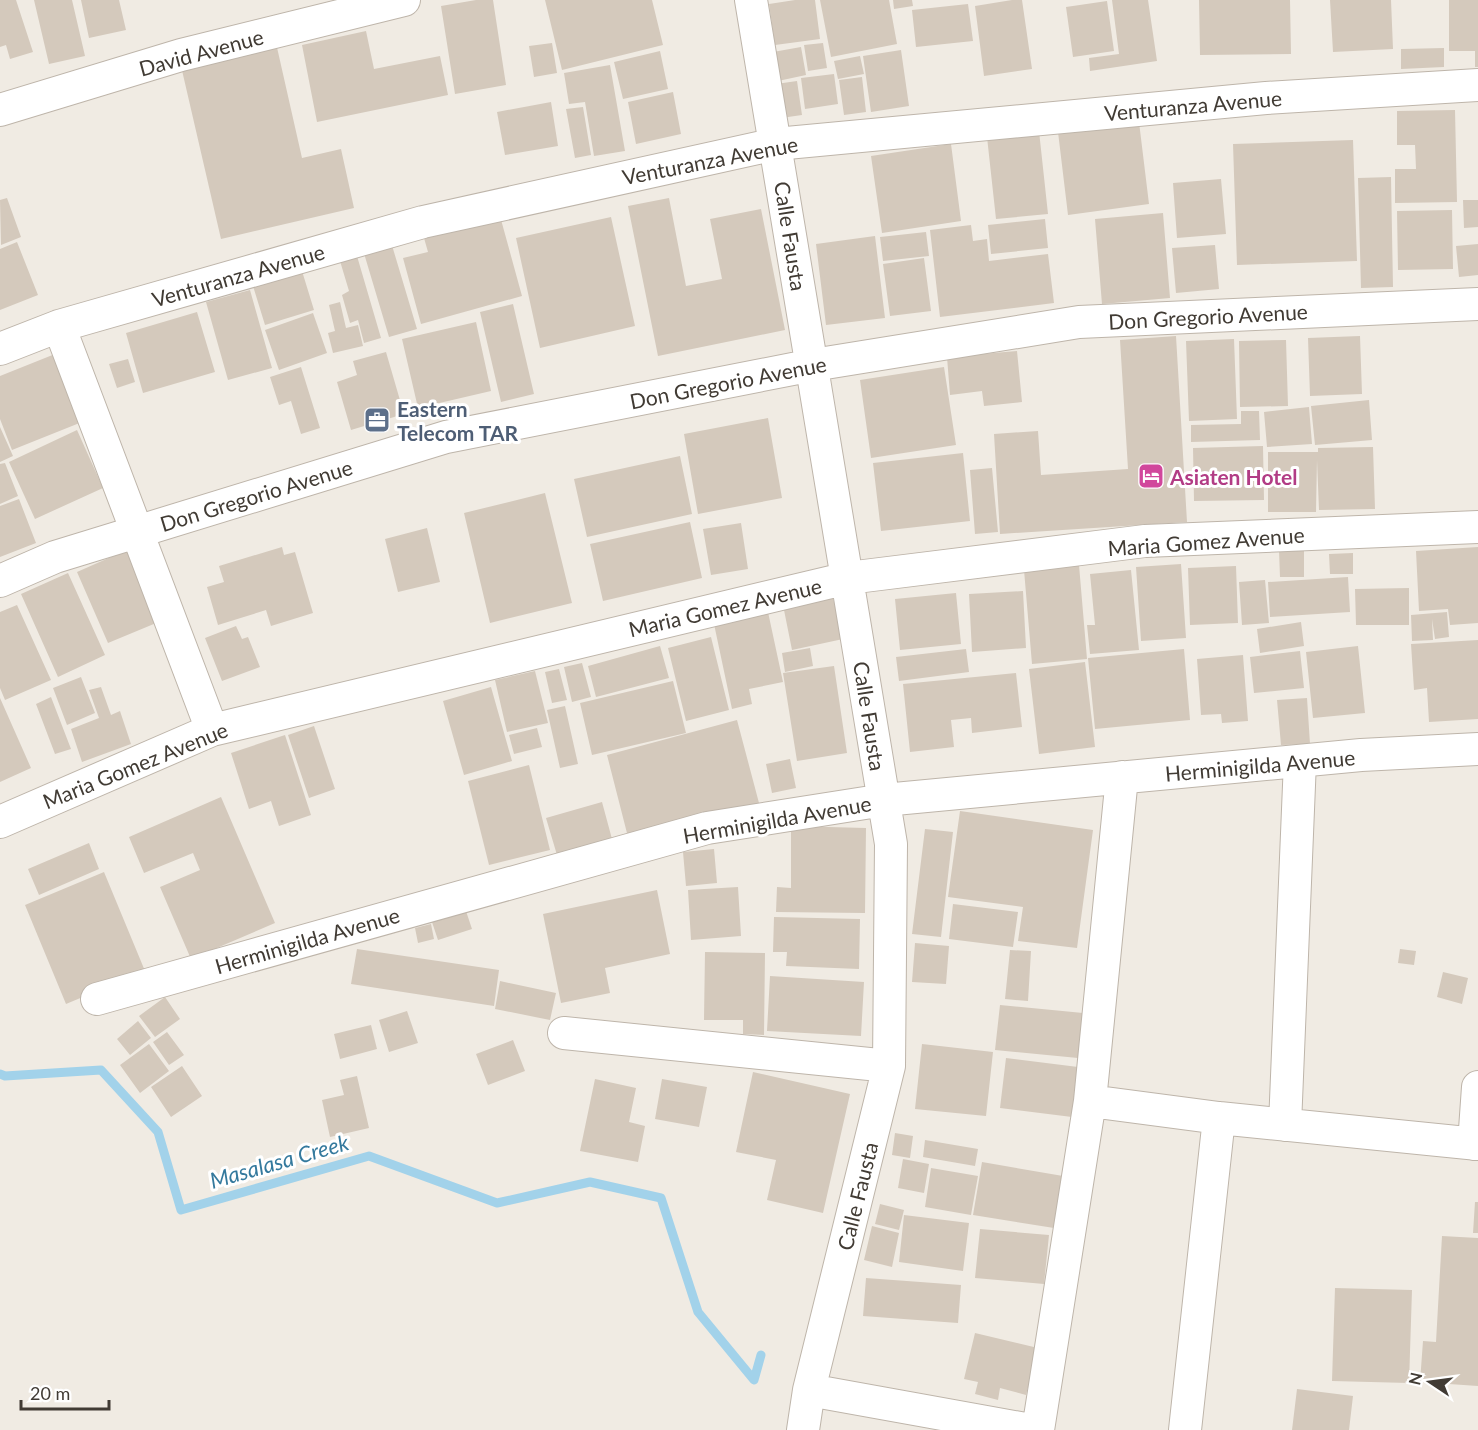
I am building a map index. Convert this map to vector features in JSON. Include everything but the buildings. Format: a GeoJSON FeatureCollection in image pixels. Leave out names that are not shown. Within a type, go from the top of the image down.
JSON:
{"type":"FeatureCollection","features":[{"type":"Feature","properties":{"kind":"street","name":"David Avenue"},"geometry":{"type":"LineString","coordinates":[[0,110],[181,55],[404,0]]}},
{"type":"Feature","properties":{"kind":"street","name":"Calle Fausta"},"geometry":{"type":"LineString","coordinates":[[751,0],[891,844],[889,1066],[809,1390],[803,1430]]}},
{"type":"Feature","properties":{"kind":"street","name":"Venturanza Avenue"},"geometry":{"type":"LineString","coordinates":[[0,349],[59,326],[423,222],[776,144],[1266,98],[1478,85]]}},
{"type":"Feature","properties":{"kind":"street","name":"Don Gregorio Avenue"},"geometry":{"type":"LineString","coordinates":[[0,581],[55,557],[446,437],[813,365],[1079,322],[1478,304]]}},
{"type":"Feature","properties":{"kind":"street"},"geometry":{"type":"LineString","coordinates":[[59,326],[212,730]]}},
{"type":"Feature","properties":{"kind":"street","name":"Maria Gomez Avenue"},"geometry":{"type":"LineString","coordinates":[[0,822],[212,730],[848,578],[1145,541],[1478,527]]}},
{"type":"Feature","properties":{"kind":"street","name":"Herminigilda Avenue"},"geometry":{"type":"LineString","coordinates":[[97,999],[707,828],[884,800],[1361,755],[1478,750]]}},
{"type":"Feature","properties":{"kind":"street"},"geometry":{"type":"LineString","coordinates":[[1285,1125],[1300,761]]}},
{"type":"Feature","properties":{"kind":"street"},"geometry":{"type":"LineString","coordinates":[[1038,1430],[1090,1101],[1122,777]]}},
{"type":"Feature","properties":{"kind":"street"},"geometry":{"type":"LineString","coordinates":[[564,1033],[889,1066]]}},
{"type":"Feature","properties":{"kind":"street"},"geometry":{"type":"LineString","coordinates":[[1090,1101],[1220,1118],[1476,1144],[1478,1087]]}},
{"type":"Feature","properties":{"kind":"street"},"geometry":{"type":"LineString","coordinates":[[1185,1430],[1220,1118]]}},
{"type":"Feature","properties":{"kind":"street"},"geometry":{"type":"LineString","coordinates":[[809,1390],[1031,1430]]}},
{"type":"Feature","properties":{"kind":"waterway","name":"Masalasa Creek"},"geometry":{"type":"LineString","coordinates":[[0,1074],[5,1076],[101,1070],[158,1132],[181,1210],[369,1156],[497,1203],[590,1182],[661,1198],[698,1312],[754,1380],[761,1355]]}},
{"type":"Feature","properties":{"kind":"place","name":"Eastern Telecom TAR"},"geometry":{"type":"Point","coordinates":[377,420]}},
{"type":"Feature","properties":{"kind":"place","name":"Asiaten Hotel"},"geometry":{"type":"Point","coordinates":[1151,476]}}]}
